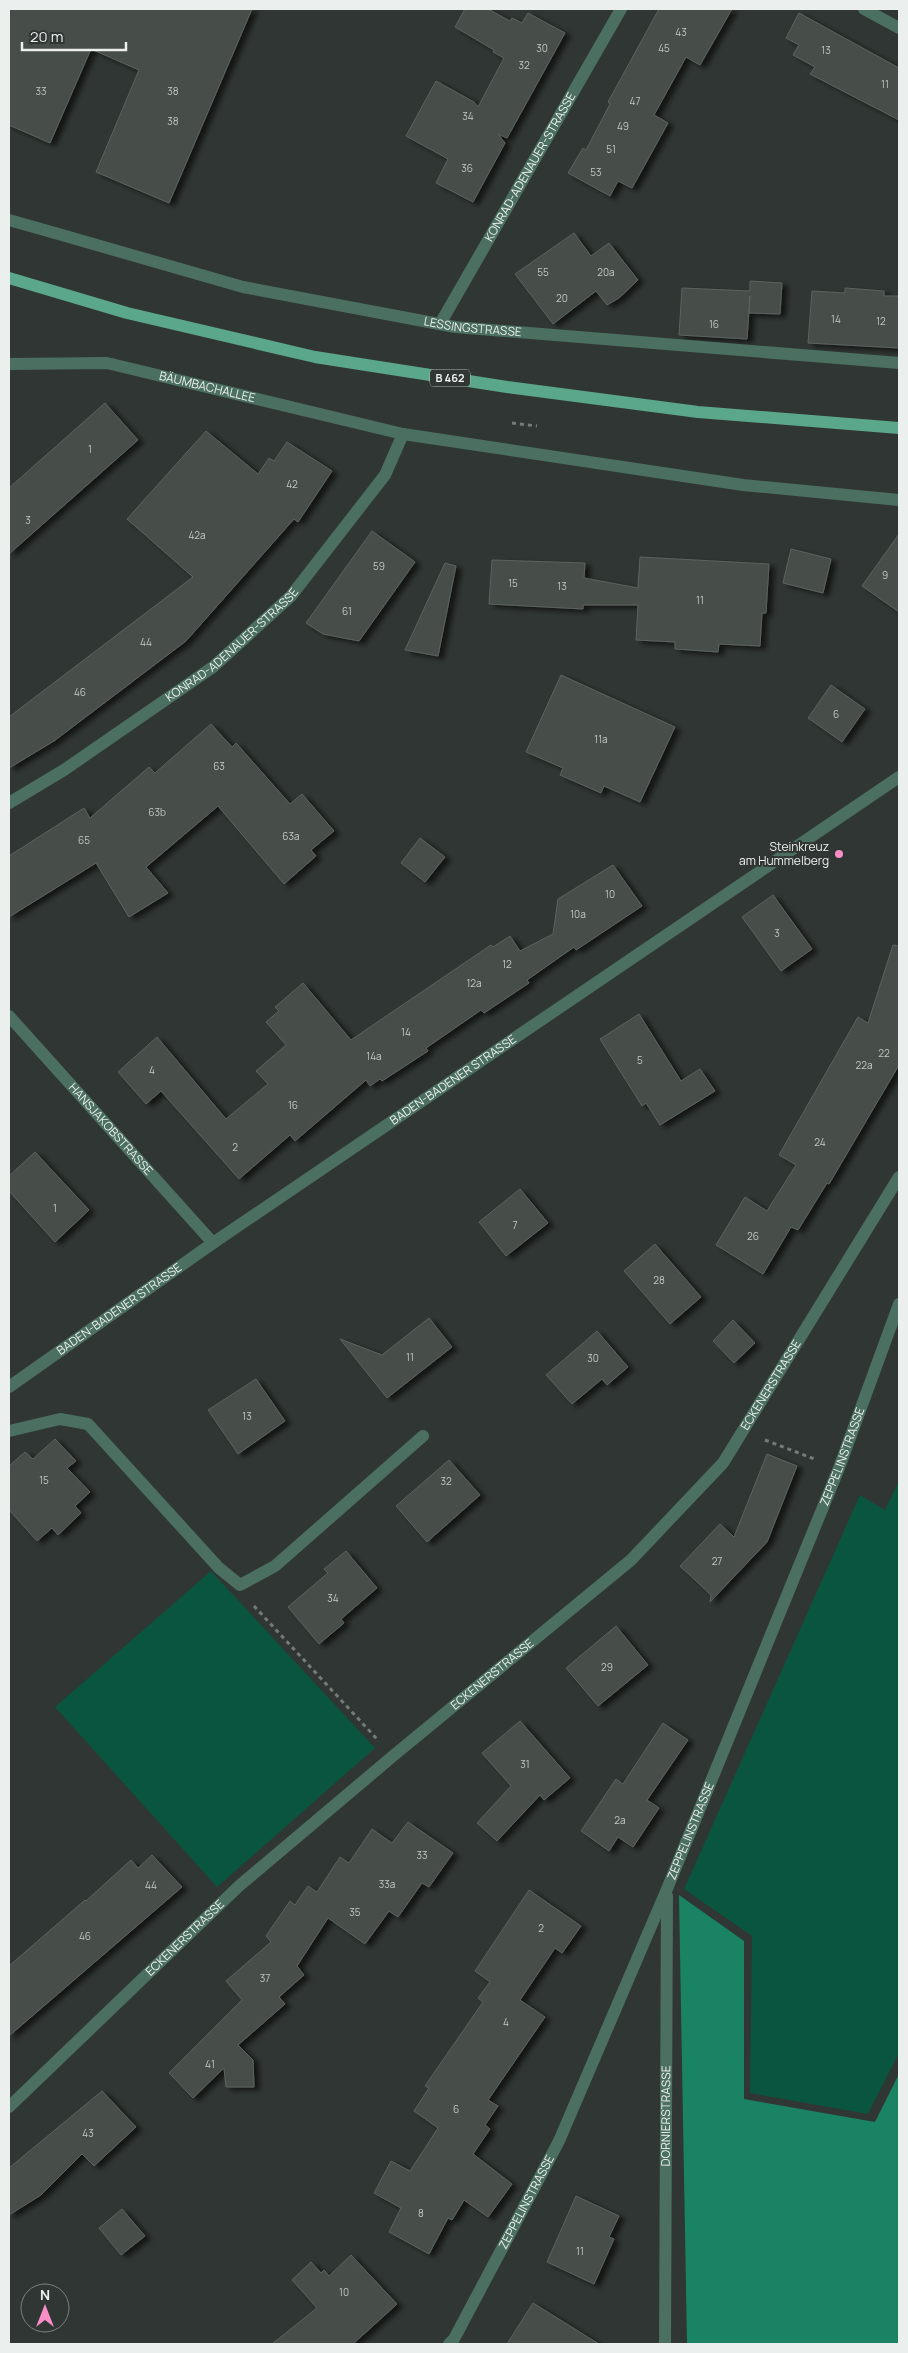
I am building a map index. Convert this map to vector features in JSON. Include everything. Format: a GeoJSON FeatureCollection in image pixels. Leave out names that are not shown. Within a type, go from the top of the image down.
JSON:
{"type":"FeatureCollection","features":[{"type":"Feature","properties":{"kind":"main road","name":"B 462"},"geometry":{"type":"LineString","coordinates":[[9,278],[127,313],[315,357],[507,387],[688,411],[899,428]]}},
{"type":"Feature","properties":{"kind":"street","name":"KONRAD-ADENAUER-STRASSE"},"geometry":{"type":"LineString","coordinates":[[440,324],[621,9]]}},
{"type":"Feature","properties":{"kind":"street"},"geometry":{"type":"LineString","coordinates":[[864,9],[899,28]]}},
{"type":"Feature","properties":{"kind":"street","name":"LESSINGSTRASSE"},"geometry":{"type":"LineString","coordinates":[[9,220],[243,287],[440,324],[899,363]]}},
{"type":"Feature","properties":{"kind":"street","name":"BÄUMBACHALLEE"},"geometry":{"type":"LineString","coordinates":[[9,364],[107,363],[402,434]]}},
{"type":"Feature","properties":{"kind":"street","name":"KONRAD-ADENAUER-STRASSE"},"geometry":{"type":"LineString","coordinates":[[9,803],[64,770],[213,667],[291,596],[385,476],[402,434]]}},
{"type":"Feature","properties":{"kind":"street"},"geometry":{"type":"LineString","coordinates":[[402,434],[743,485],[899,500]]}},
{"type":"Feature","properties":{"kind":"street","name":"BADEN-BADENER STRASSE"},"geometry":{"type":"LineString","coordinates":[[9,1387],[213,1243],[899,777]]}},
{"type":"Feature","properties":{"kind":"street","name":"HANSJAKOBSTRASSE"},"geometry":{"type":"LineString","coordinates":[[9,1016],[213,1243]]}},
{"type":"Feature","properties":{"kind":"street","name":"ECKENERSTRASSE"},"geometry":{"type":"LineString","coordinates":[[9,2108],[239,1886],[631,1560],[723,1463],[899,1177]]}},
{"type":"Feature","properties":{"kind":"street","name":"ZEPPELINSTRASSE"},"geometry":{"type":"LineString","coordinates":[[449,2344],[454,2338],[559,2141],[667,1889],[839,1468],[899,1304]]}},
{"type":"Feature","properties":{"kind":"street"},"geometry":{"type":"LineString","coordinates":[[9,1431],[60,1419],[88,1424],[219,1568],[240,1586],[275,1566],[424,1436]]}},
{"type":"Feature","properties":{"kind":"street","name":"DORNIERSTRASSE"},"geometry":{"type":"LineString","coordinates":[[665,2344],[667,1889]]}},
{"type":"Feature","properties":{"kind":"path"},"geometry":{"type":"LineString","coordinates":[[742,1431],[839,1468]]}},
{"type":"Feature","properties":{"kind":"path"},"geometry":{"type":"LineString","coordinates":[[259,1611],[382,1744]]}},
{"type":"Feature","properties":{"kind":"green space"},"geometry":{"type":"Polygon","coordinates":[[[899,1481],[899,2053],[868,2114],[750,2093],[752,1936],[684,1889],[860,1495],[885,1510],[899,1481]]]}},
{"type":"Feature","properties":{"kind":"green space"},"geometry":{"type":"Polygon","coordinates":[[[211,1571],[375,1748],[217,1887],[55,1707],[211,1571]]]}},
{"type":"Feature","properties":{"kind":"green space"},"geometry":{"type":"Polygon","coordinates":[[[679,1895],[744,1941],[744,2099],[875,2122],[899,2074],[899,2344],[687,2344],[679,1895]]]}},
{"type":"Feature","properties":{"kind":"building"},"geometry":{"type":"Polygon","coordinates":[[[9,9],[252,9],[169,203],[96,172],[139,70],[91,49],[50,143],[9,125],[9,9]]]}},
{"type":"Feature","properties":{"kind":"building"},"geometry":{"type":"Polygon","coordinates":[[[465,9],[488,9],[510,21],[512,18],[522,23],[528,13],[565,33],[507,138],[498,134],[505,143],[473,202],[436,183],[448,159],[406,136],[436,81],[474,102],[478,107],[504,58],[455,27],[465,9]]]}},
{"type":"Feature","properties":{"kind":"building"},"geometry":{"type":"Polygon","coordinates":[[[659,9],[732,9],[700,65],[686,57],[654,115],[668,123],[632,188],[618,181],[610,196],[568,173],[583,148],[586,150],[610,104],[608,102],[659,9]]]}},
{"type":"Feature","properties":{"kind":"building"},"geometry":{"type":"Polygon","coordinates":[[[799,13],[899,68],[899,120],[810,74],[815,67],[793,55],[799,45],[786,38],[799,13]]]}},
{"type":"Feature","properties":{"kind":"building"},"geometry":{"type":"Polygon","coordinates":[[[574,233],[591,256],[609,243],[638,280],[619,298],[607,305],[596,291],[553,324],[515,274],[574,233]]]}},
{"type":"Feature","properties":{"kind":"building"},"geometry":{"type":"Polygon","coordinates":[[[750,281],[782,283],[780,314],[749,313],[750,296],[747,339],[679,335],[682,288],[750,291],[750,281]]]}},
{"type":"Feature","properties":{"kind":"building"},"geometry":{"type":"Polygon","coordinates":[[[845,288],[884,291],[884,296],[899,296],[899,348],[808,343],[812,291],[845,293],[845,288]]]}},
{"type":"Feature","properties":{"kind":"building"},"geometry":{"type":"Polygon","coordinates":[[[105,403],[138,440],[9,554],[9,488],[105,403]]]}},
{"type":"Feature","properties":{"kind":"building"},"geometry":{"type":"Polygon","coordinates":[[[206,431],[258,474],[269,458],[274,461],[287,442],[332,471],[298,522],[294,519],[186,641],[54,741],[9,768],[9,717],[193,577],[127,519],[206,431]]]}},
{"type":"Feature","properties":{"kind":"building"},"geometry":{"type":"Polygon","coordinates":[[[372,531],[415,562],[359,641],[323,634],[306,623],[372,531]]]}},
{"type":"Feature","properties":{"kind":"building"},"geometry":{"type":"Polygon","coordinates":[[[899,534],[899,612],[862,586],[899,534]]]}},
{"type":"Feature","properties":{"kind":"building"},"geometry":{"type":"Polygon","coordinates":[[[791,549],[831,559],[823,593],[783,583],[791,549]]]}},
{"type":"Feature","properties":{"kind":"building"},"geometry":{"type":"Polygon","coordinates":[[[640,557],[769,564],[766,613],[762,613],[760,646],[719,644],[718,652],[675,649],[675,642],[636,640],[638,605],[583,605],[583,609],[489,604],[492,560],[585,563],[584,578],[638,588],[640,557]]]}},
{"type":"Feature","properties":{"kind":"building"},"geometry":{"type":"Polygon","coordinates":[[[445,563],[456,566],[438,656],[405,650],[445,563]]]}},
{"type":"Feature","properties":{"kind":"building"},"geometry":{"type":"Polygon","coordinates":[[[561,675],[675,727],[640,802],[604,786],[601,793],[560,775],[563,768],[526,752],[561,675]]]}},
{"type":"Feature","properties":{"kind":"building"},"geometry":{"type":"Polygon","coordinates":[[[831,685],[865,709],[842,742],[808,718],[831,685]]]}},
{"type":"Feature","properties":{"kind":"building"},"geometry":{"type":"Polygon","coordinates":[[[211,724],[232,747],[236,743],[290,804],[302,794],[334,831],[311,850],[316,856],[284,884],[218,806],[146,867],[168,893],[129,917],[96,863],[9,917],[9,856],[84,808],[90,818],[149,767],[155,773],[211,724]]]}},
{"type":"Feature","properties":{"kind":"building"},"geometry":{"type":"Polygon","coordinates":[[[420,838],[445,857],[425,882],[401,863],[420,838]]]}},
{"type":"Feature","properties":{"kind":"building"},"geometry":{"type":"Polygon","coordinates":[[[613,865],[642,906],[576,950],[574,947],[527,980],[529,983],[484,1013],[481,1010],[426,1048],[428,1051],[382,1081],[380,1079],[370,1086],[366,1080],[295,1141],[290,1135],[239,1179],[161,1091],[146,1104],[118,1072],[157,1037],[226,1119],[268,1084],[256,1071],[286,1045],[266,1022],[279,1011],[275,1007],[303,983],[351,1040],[491,945],[493,947],[510,936],[520,951],[553,934],[558,899],[613,865]]]}},
{"type":"Feature","properties":{"kind":"building"},"geometry":{"type":"Polygon","coordinates":[[[773,895],[812,949],[781,971],[742,917],[773,895]]]}},
{"type":"Feature","properties":{"kind":"building"},"geometry":{"type":"Polygon","coordinates":[[[893,945],[899,946],[899,1065],[829,1184],[827,1183],[798,1230],[791,1227],[763,1274],[716,1245],[745,1197],[767,1211],[796,1165],[779,1155],[858,1017],[868,1023],[893,945]]]}},
{"type":"Feature","properties":{"kind":"building"},"geometry":{"type":"Polygon","coordinates":[[[639,1014],[681,1081],[700,1069],[715,1091],[660,1125],[646,1103],[642,1106],[600,1039],[639,1014]]]}},
{"type":"Feature","properties":{"kind":"building"},"geometry":{"type":"Polygon","coordinates":[[[35,1152],[89,1210],[55,1242],[9,1191],[9,1176],[35,1152]]]}},
{"type":"Feature","properties":{"kind":"building"},"geometry":{"type":"Polygon","coordinates":[[[520,1189],[548,1223],[506,1256],[479,1222],[520,1189]]]}},
{"type":"Feature","properties":{"kind":"building"},"geometry":{"type":"Polygon","coordinates":[[[655,1244],[701,1297],[670,1324],[624,1271],[655,1244]]]}},
{"type":"Feature","properties":{"kind":"building"},"geometry":{"type":"Polygon","coordinates":[[[429,1318],[452,1347],[387,1398],[340,1339],[382,1355],[429,1318]]]}},
{"type":"Feature","properties":{"kind":"building"},"geometry":{"type":"Polygon","coordinates":[[[733,1320],[755,1343],[734,1363],[713,1341],[733,1320]]]}},
{"type":"Feature","properties":{"kind":"building"},"geometry":{"type":"Polygon","coordinates":[[[597,1331],[628,1367],[607,1385],[602,1379],[572,1404],[546,1375],[597,1331]]]}},
{"type":"Feature","properties":{"kind":"building"},"geometry":{"type":"Polygon","coordinates":[[[256,1379],[285,1421],[238,1454],[208,1410],[256,1379]]]}},
{"type":"Feature","properties":{"kind":"building"},"geometry":{"type":"Polygon","coordinates":[[[55,1439],[76,1461],[67,1468],[90,1492],[75,1506],[81,1513],[58,1535],[52,1528],[37,1541],[9,1510],[9,1466],[25,1452],[33,1459],[55,1439]]]}},
{"type":"Feature","properties":{"kind":"building"},"geometry":{"type":"Polygon","coordinates":[[[767,1454],[797,1466],[767,1542],[710,1602],[711,1595],[680,1566],[720,1524],[734,1537],[767,1454]]]}},
{"type":"Feature","properties":{"kind":"building"},"geometry":{"type":"Polygon","coordinates":[[[449,1460],[480,1495],[427,1542],[396,1506],[449,1460]]]}},
{"type":"Feature","properties":{"kind":"building"},"geometry":{"type":"Polygon","coordinates":[[[346,1551],[377,1588],[341,1619],[344,1623],[319,1644],[288,1607],[328,1573],[324,1569],[346,1551]]]}},
{"type":"Feature","properties":{"kind":"building"},"geometry":{"type":"Polygon","coordinates":[[[616,1626],[648,1665],[598,1706],[566,1668],[616,1626]]]}},
{"type":"Feature","properties":{"kind":"building"},"geometry":{"type":"Polygon","coordinates":[[[520,1721],[570,1778],[544,1800],[540,1795],[497,1841],[477,1823],[511,1786],[482,1753],[520,1721]]]}},
{"type":"Feature","properties":{"kind":"building"},"geometry":{"type":"Polygon","coordinates":[[[663,1723],[688,1740],[647,1800],[659,1808],[633,1847],[618,1837],[609,1851],[581,1831],[616,1779],[623,1784],[663,1723]]]}},
{"type":"Feature","properties":{"kind":"building"},"geometry":{"type":"Polygon","coordinates":[[[408,1822],[453,1853],[429,1887],[422,1883],[398,1917],[389,1911],[365,1944],[328,1918],[297,1966],[304,1975],[279,1997],[285,2004],[238,2045],[253,2060],[254,2087],[226,2087],[224,2068],[193,2098],[169,2073],[242,2000],[226,1981],[271,1942],[266,1936],[290,1901],[295,1905],[308,1886],[317,1892],[340,1857],[349,1863],[372,1829],[392,1843],[408,1822]]]}},
{"type":"Feature","properties":{"kind":"building"},"geometry":{"type":"Polygon","coordinates":[[[152,1855],[182,1887],[9,2036],[9,1966],[131,1860],[138,1868],[152,1855]]]}},
{"type":"Feature","properties":{"kind":"building"},"geometry":{"type":"Polygon","coordinates":[[[529,1890],[581,1926],[562,1953],[555,1948],[520,2000],[545,2017],[488,2100],[498,2106],[485,2125],[490,2129],[473,2154],[512,2184],[488,2217],[464,2200],[452,2220],[448,2218],[429,2254],[389,2232],[401,2208],[374,2193],[391,2161],[410,2171],[438,2128],[414,2111],[429,2088],[425,2086],[483,2002],[478,1998],[490,1982],[475,1971],[529,1890]]]}},
{"type":"Feature","properties":{"kind":"building"},"geometry":{"type":"Polygon","coordinates":[[[102,2091],[136,2127],[94,2166],[82,2154],[41,2195],[9,2215],[9,2168],[102,2091]]]}},
{"type":"Feature","properties":{"kind":"building"},"geometry":{"type":"Polygon","coordinates":[[[576,2196],[619,2216],[609,2237],[614,2239],[594,2284],[547,2262],[576,2196]]]}},
{"type":"Feature","properties":{"kind":"building"},"geometry":{"type":"Polygon","coordinates":[[[122,2209],[145,2236],[121,2255],[99,2228],[122,2209]]]}},
{"type":"Feature","properties":{"kind":"building"},"geometry":{"type":"Polygon","coordinates":[[[351,2255],[397,2304],[353,2344],[272,2344],[317,2308],[292,2280],[311,2262],[321,2273],[324,2270],[329,2276],[351,2255]]]}},
{"type":"Feature","properties":{"kind":"building"},"geometry":{"type":"Polygon","coordinates":[[[533,2303],[599,2344],[507,2344],[533,2303]]]}},
{"type":"Feature","properties":{"kind":"place","name":"Steinkreuz am Hummelberg"},"geometry":{"type":"Point","coordinates":[839,854]}}]}
